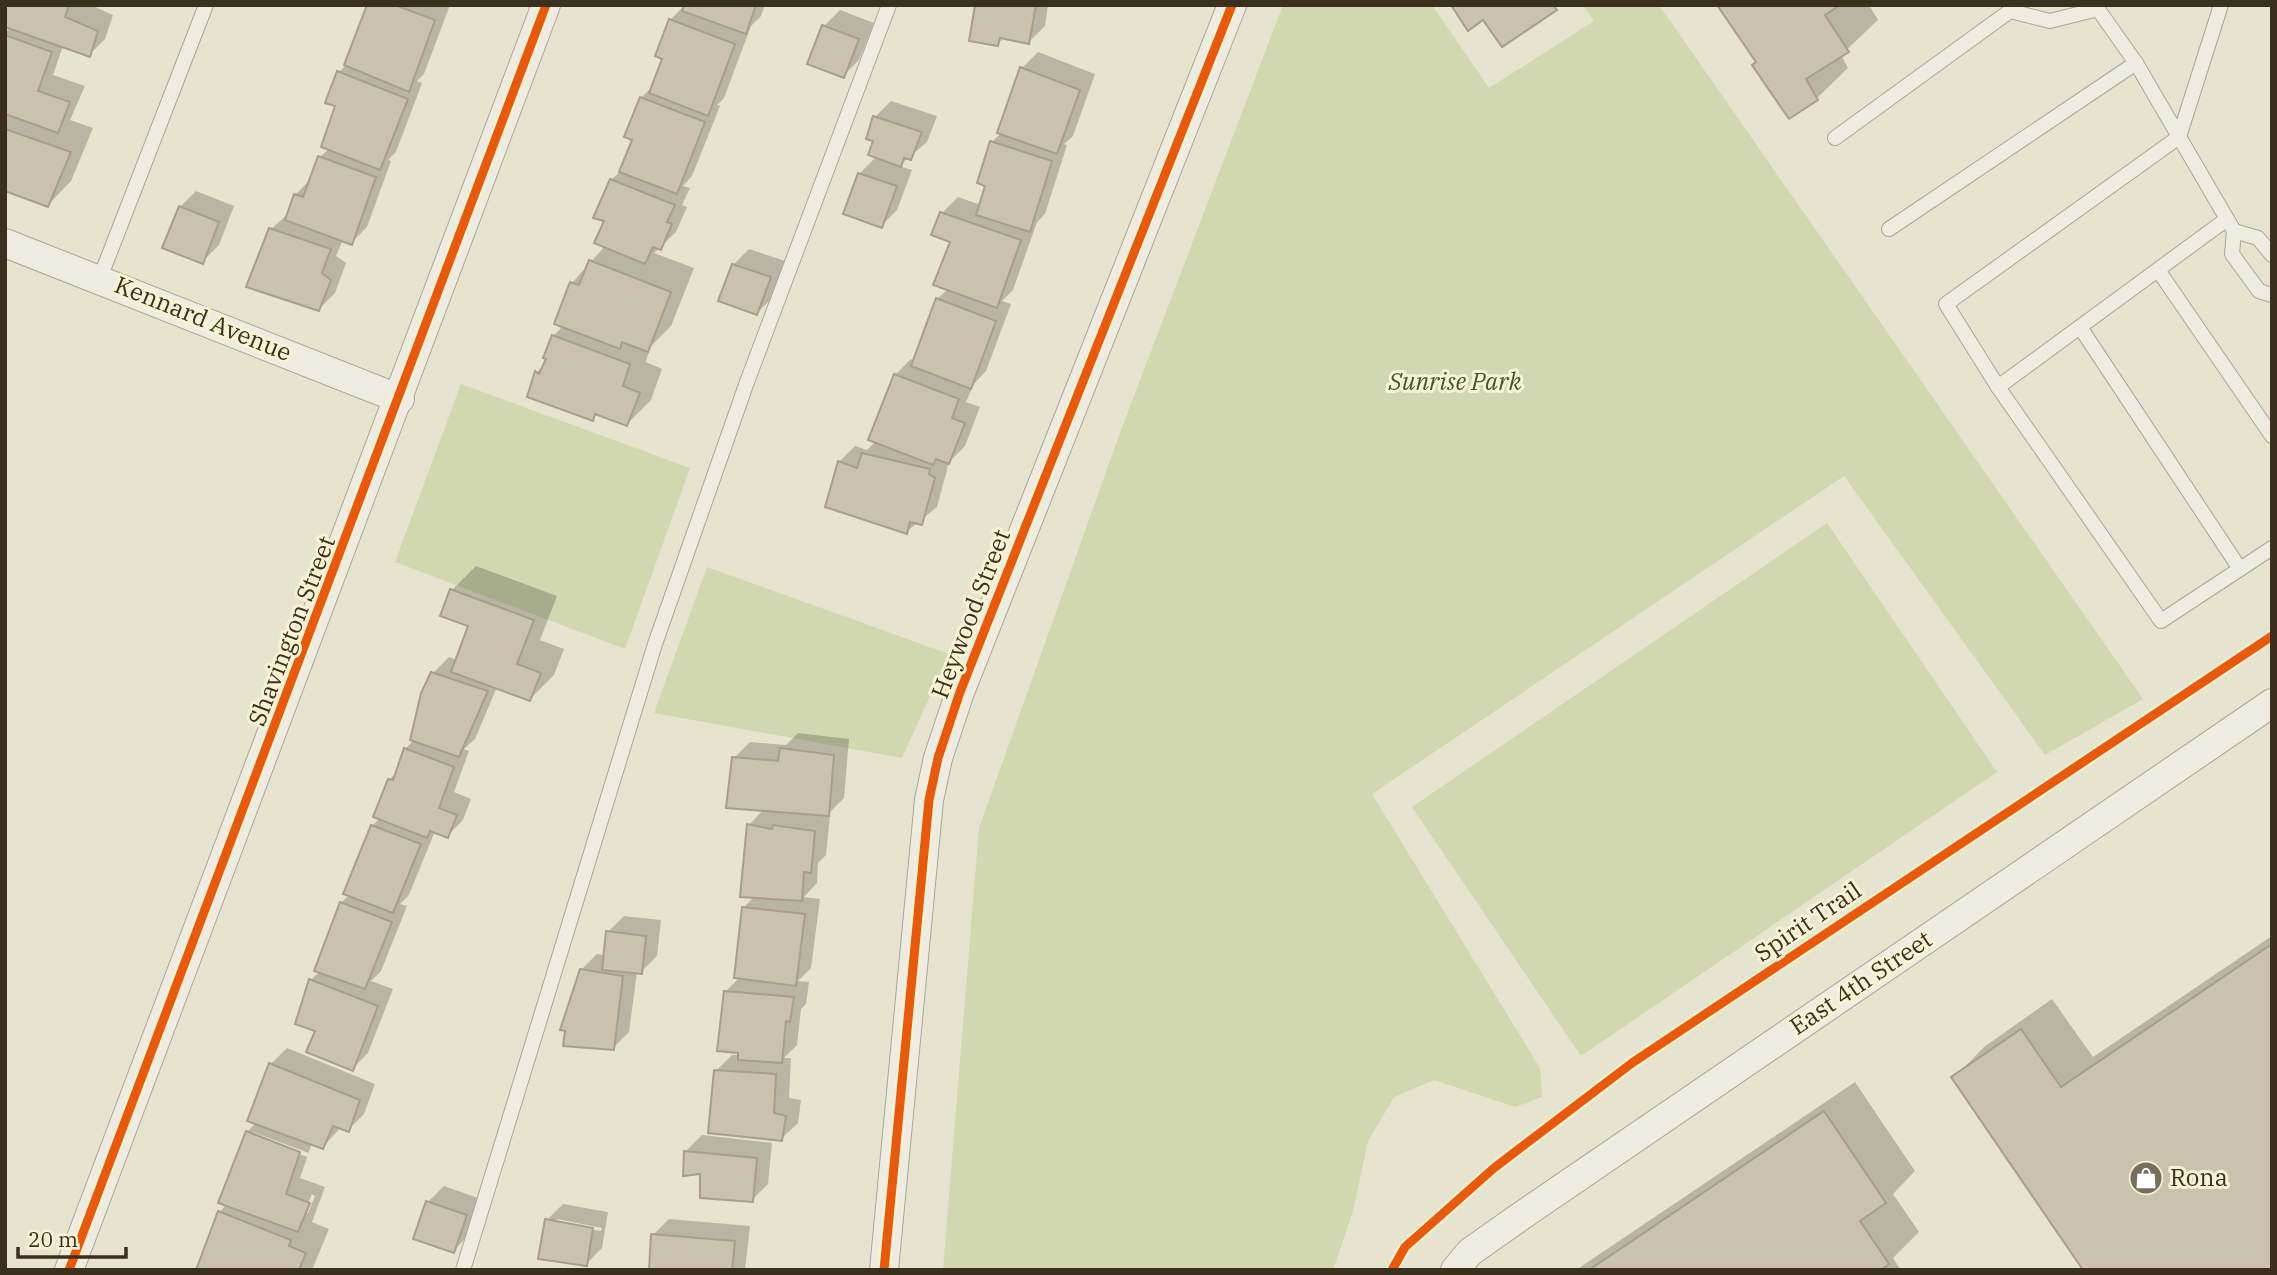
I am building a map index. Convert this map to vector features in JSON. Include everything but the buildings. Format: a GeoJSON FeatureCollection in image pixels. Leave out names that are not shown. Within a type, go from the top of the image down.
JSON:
{"type":"FeatureCollection","features":[{"type":"Feature","properties":{"kind":"street","name":"Shavington Street"},"geometry":{"type":"LineString","coordinates":[[69,1270],[400,399],[546,5]]}},
{"type":"Feature","properties":{"kind":"street","name":"Heywood Street"},"geometry":{"type":"LineString","coordinates":[[884,1270],[929,800],[938,758],[960,692],[1231,5]]}},
{"type":"Feature","properties":{"kind":"street","name":"Kennard Avenue"},"geometry":{"type":"LineString","coordinates":[[5,243],[100,278],[400,399]]}},
{"type":"Feature","properties":{"kind":"street","name":"East 4th Street"},"geometry":{"type":"LineString","coordinates":[[1455,1270],[1470,1252],[1524,1214],[2272,703]]}},
{"type":"Feature","properties":{"kind":"lane"},"geometry":{"type":"LineString","coordinates":[[100,278],[206,5]]}},
{"type":"Feature","properties":{"kind":"lane"},"geometry":{"type":"LineString","coordinates":[[463,1270],[654,645],[747,382],[889,5]]}},
{"type":"Feature","properties":{"kind":"lane"},"geometry":{"type":"LineString","coordinates":[[2221,5],[2179,136],[1946,304],[1998,387],[2161,621],[2272,548]]}},
{"type":"Feature","properties":{"kind":"lane"},"geometry":{"type":"LineString","coordinates":[[1835,138],[2010,11],[2050,21],[2097,7],[2136,63],[2231,225],[2232,254],[2259,291],[2272,295]]}},
{"type":"Feature","properties":{"kind":"lane"},"geometry":{"type":"LineString","coordinates":[[1889,229],[2136,63]]}},
{"type":"Feature","properties":{"kind":"lane"},"geometry":{"type":"LineString","coordinates":[[2231,225],[2258,238],[2272,256]]}},
{"type":"Feature","properties":{"kind":"lane"},"geometry":{"type":"LineString","coordinates":[[1998,387],[2158,270],[2231,225]]}},
{"type":"Feature","properties":{"kind":"lane"},"geometry":{"type":"LineString","coordinates":[[2158,270],[2272,436]]}},
{"type":"Feature","properties":{"kind":"lane"},"geometry":{"type":"LineString","coordinates":[[2080,327],[2240,569]]}},
{"type":"Feature","properties":{"kind":"green space","name":"Sunrise Park"},"geometry":{"type":"Polygon","coordinates":[[[1283,5],[1432,5],[1489,88],[1594,21],[1583,5],[1659,5],[2143,699],[2045,755],[1844,476],[1372,794],[1540,1068],[1542,1097],[1515,1107],[1434,1080],[1394,1097],[1368,1141],[1353,1211],[1333,1270],[943,1270],[979,828],[1121,430],[1283,5]]]}},
{"type":"Feature","properties":{"kind":"green space"},"geometry":{"type":"Polygon","coordinates":[[[461,384],[690,468],[625,649],[395,562],[461,384]]]}},
{"type":"Feature","properties":{"kind":"green space"},"geometry":{"type":"Polygon","coordinates":[[[1827,523],[1997,772],[1581,1056],[1412,807],[1827,523]]]}},
{"type":"Feature","properties":{"kind":"green space"},"geometry":{"type":"Polygon","coordinates":[[[707,567],[949,654],[902,758],[654,713],[707,567]]]}},
{"type":"Feature","properties":{"kind":"cycle path"},"geometry":{"type":"LineString","coordinates":[[69,1270],[546,5]]}},
{"type":"Feature","properties":{"kind":"cycle path"},"geometry":{"type":"LineString","coordinates":[[884,1270],[929,800],[938,758],[960,692],[1232,5]]}},
{"type":"Feature","properties":{"kind":"cycle path","name":"Spirit Trail"},"geometry":{"type":"LineString","coordinates":[[1392,1270],[1405,1247],[1494,1168],[1632,1063],[2272,636]]}},
{"type":"Feature","properties":{"kind":"place","name":"Rona"},"geometry":{"type":"Point","coordinates":[2146,1178]}}]}
